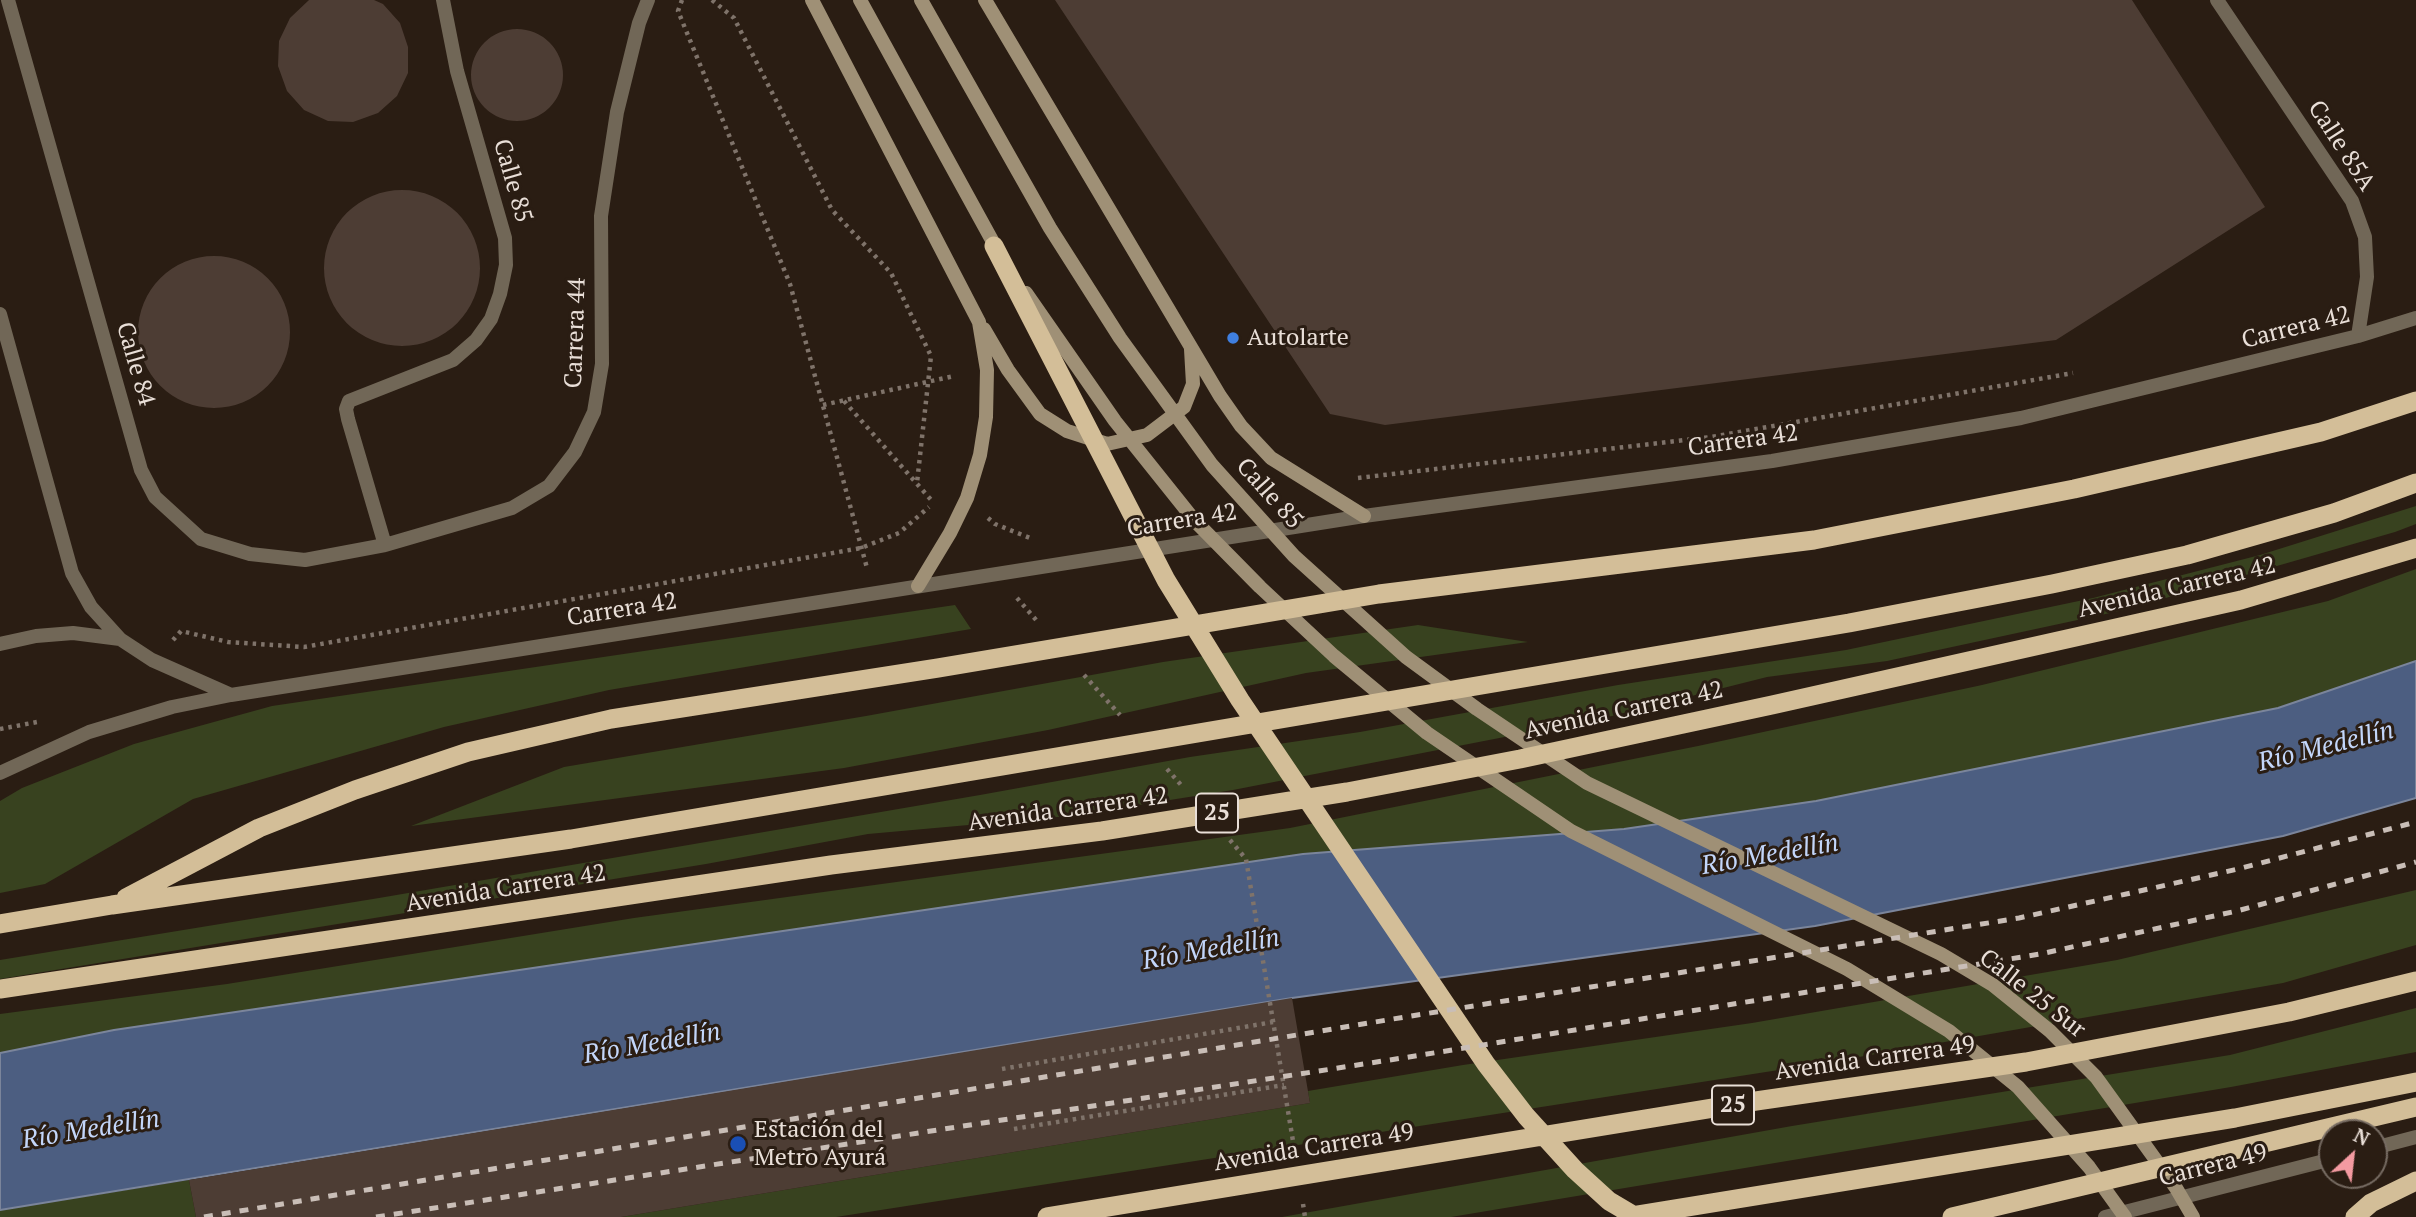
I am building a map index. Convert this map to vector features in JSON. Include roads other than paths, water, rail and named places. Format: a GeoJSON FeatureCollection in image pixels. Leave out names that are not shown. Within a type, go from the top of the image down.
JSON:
{"type":"FeatureCollection","features":[{"type":"Feature","properties":{"kind":"highway"},"geometry":{"type":"LineString","coordinates":[[994,246],[1166,580],[1241,700],[1486,1064],[1526,1116],[1575,1170],[1609,1201],[1636,1217]]}},
{"type":"Feature","properties":{"kind":"highway"},"geometry":{"type":"LineString","coordinates":[[112,905],[259,828],[355,790],[468,752],[611,719],[1379,594],[1814,540],[2074,489],[2321,432],[2416,401]]}},
{"type":"Feature","properties":{"kind":"highway","name":"Avenida Carrera 42"},"geometry":{"type":"LineString","coordinates":[[0,924],[112,905],[571,839],[1863,620],[2187,555],[2334,513],[2416,483]]}},
{"type":"Feature","properties":{"kind":"highway","name":"Avenida Carrera 42"},"geometry":{"type":"LineString","coordinates":[[0,989],[817,867],[1102,831],[1347,792],[1520,759],[1772,705],[2214,606],[2416,548]]}},
{"type":"Feature","properties":{"kind":"highway","name":"Avenida Carrera 49"},"geometry":{"type":"LineString","coordinates":[[1047,1217],[1742,1103],[2026,1062],[2289,1012],[2416,981]]}},
{"type":"Feature","properties":{"kind":"highway"},"geometry":{"type":"LineString","coordinates":[[1626,1217],[2235,1118],[2416,1082]]}},
{"type":"Feature","properties":{"kind":"highway"},"geometry":{"type":"LineString","coordinates":[[1952,1217],[2416,1107]]}},
{"type":"Feature","properties":{"kind":"highway"},"geometry":{"type":"LineString","coordinates":[[2355,1217],[2371,1203],[2416,1181]]}},
{"type":"Feature","properties":{"kind":"main road"},"geometry":{"type":"LineString","coordinates":[[812,0],[979,322],[1008,370],[1040,414],[1067,431],[1107,444],[1147,435],[1184,407],[1193,384],[1191,347]]}},
{"type":"Feature","properties":{"kind":"main road"},"geometry":{"type":"LineString","coordinates":[[860,0],[994,246],[1115,421],[1195,521],[1260,587],[1334,656],[1427,733],[1571,831],[1847,969],[1949,1031],[2018,1087],[2089,1167],[2125,1217]]}},
{"type":"Feature","properties":{"kind":"main road","name":"Calle 85"},"geometry":{"type":"LineString","coordinates":[[921,0],[1050,228],[1120,338],[1212,465],[1294,556],[1406,657],[1576,776],[1745,859]]}},
{"type":"Feature","properties":{"kind":"main road"},"geometry":{"type":"LineString","coordinates":[[985,0],[1220,397],[1241,426],[1271,458],[1364,516]]}},
{"type":"Feature","properties":{"kind":"main road"},"geometry":{"type":"LineString","coordinates":[[918,586],[950,533],[967,498],[980,455],[986,417],[987,370],[979,322]]}},
{"type":"Feature","properties":{"kind":"main road","name":"Calle 25 Sur"},"geometry":{"type":"LineString","coordinates":[[1745,859],[1941,954],[2003,993],[2050,1031],[2096,1077],[2176,1188],[2193,1217]]}},
{"type":"Feature","properties":{"kind":"street","name":"Calle 84"},"geometry":{"type":"LineString","coordinates":[[8,0],[141,470],[155,497],[201,539],[250,554],[304,560],[385,545]]}},
{"type":"Feature","properties":{"kind":"street","name":"Calle 85"},"geometry":{"type":"LineString","coordinates":[[385,545],[346,409],[349,401],[453,360],[476,340],[491,319],[506,265],[505,238],[457,71],[443,0]]}},
{"type":"Feature","properties":{"kind":"street","name":"Carrera 44"},"geometry":{"type":"LineString","coordinates":[[385,545],[512,508],[549,486],[575,452],[594,412],[602,364],[601,216],[617,112],[639,23],[648,0]]}},
{"type":"Feature","properties":{"kind":"street","name":"Calle 85A"},"geometry":{"type":"LineString","coordinates":[[2217,0],[2352,201],[2365,237],[2367,277],[2358,336]]}},
{"type":"Feature","properties":{"kind":"street"},"geometry":{"type":"LineString","coordinates":[[0,314],[72,573],[91,607],[120,639],[152,660],[231,695]]}},
{"type":"Feature","properties":{"kind":"street","name":"Carrera 42"},"geometry":{"type":"LineString","coordinates":[[0,773],[89,732],[172,708],[231,695],[1364,516],[1772,460],[2021,418],[2358,336],[2416,318]]}},
{"type":"Feature","properties":{"kind":"street"},"geometry":{"type":"LineString","coordinates":[[0,644],[36,636],[73,633],[120,639]]}},
{"type":"Feature","properties":{"kind":"street"},"geometry":{"type":"LineString","coordinates":[[2388,1145],[2416,1138]]}},
{"type":"Feature","properties":{"kind":"street","name":"Carrera 49"},"geometry":{"type":"LineString","coordinates":[[2105,1217],[2318,1163]]}},
{"type":"Feature","properties":{"kind":"water","name":"Río Medellín"},"geometry":{"type":"Polygon","coordinates":[[[2416,661],[2416,798],[2283,836],[1815,926],[1292,998],[0,1210],[0,1053],[114,1030],[1303,854],[1624,829],[1816,801],[2278,708],[2416,661]]]}},
{"type":"Feature","properties":{"kind":"railway"},"geometry":{"type":"LineString","coordinates":[[204,1217],[1405,1017],[2019,918],[2238,869],[2416,822]]}},
{"type":"Feature","properties":{"kind":"railway"},"geometry":{"type":"LineString","coordinates":[[376,1217],[1409,1057],[2040,954],[2237,911],[2416,862]]}},
{"type":"Feature","properties":{"kind":"place","name":"Autolarte"},"geometry":{"type":"Point","coordinates":[1233,338]}},
{"type":"Feature","properties":{"kind":"place","name":"Estación del Metro Ayurá"},"geometry":{"type":"Point","coordinates":[738,1144]}}]}
